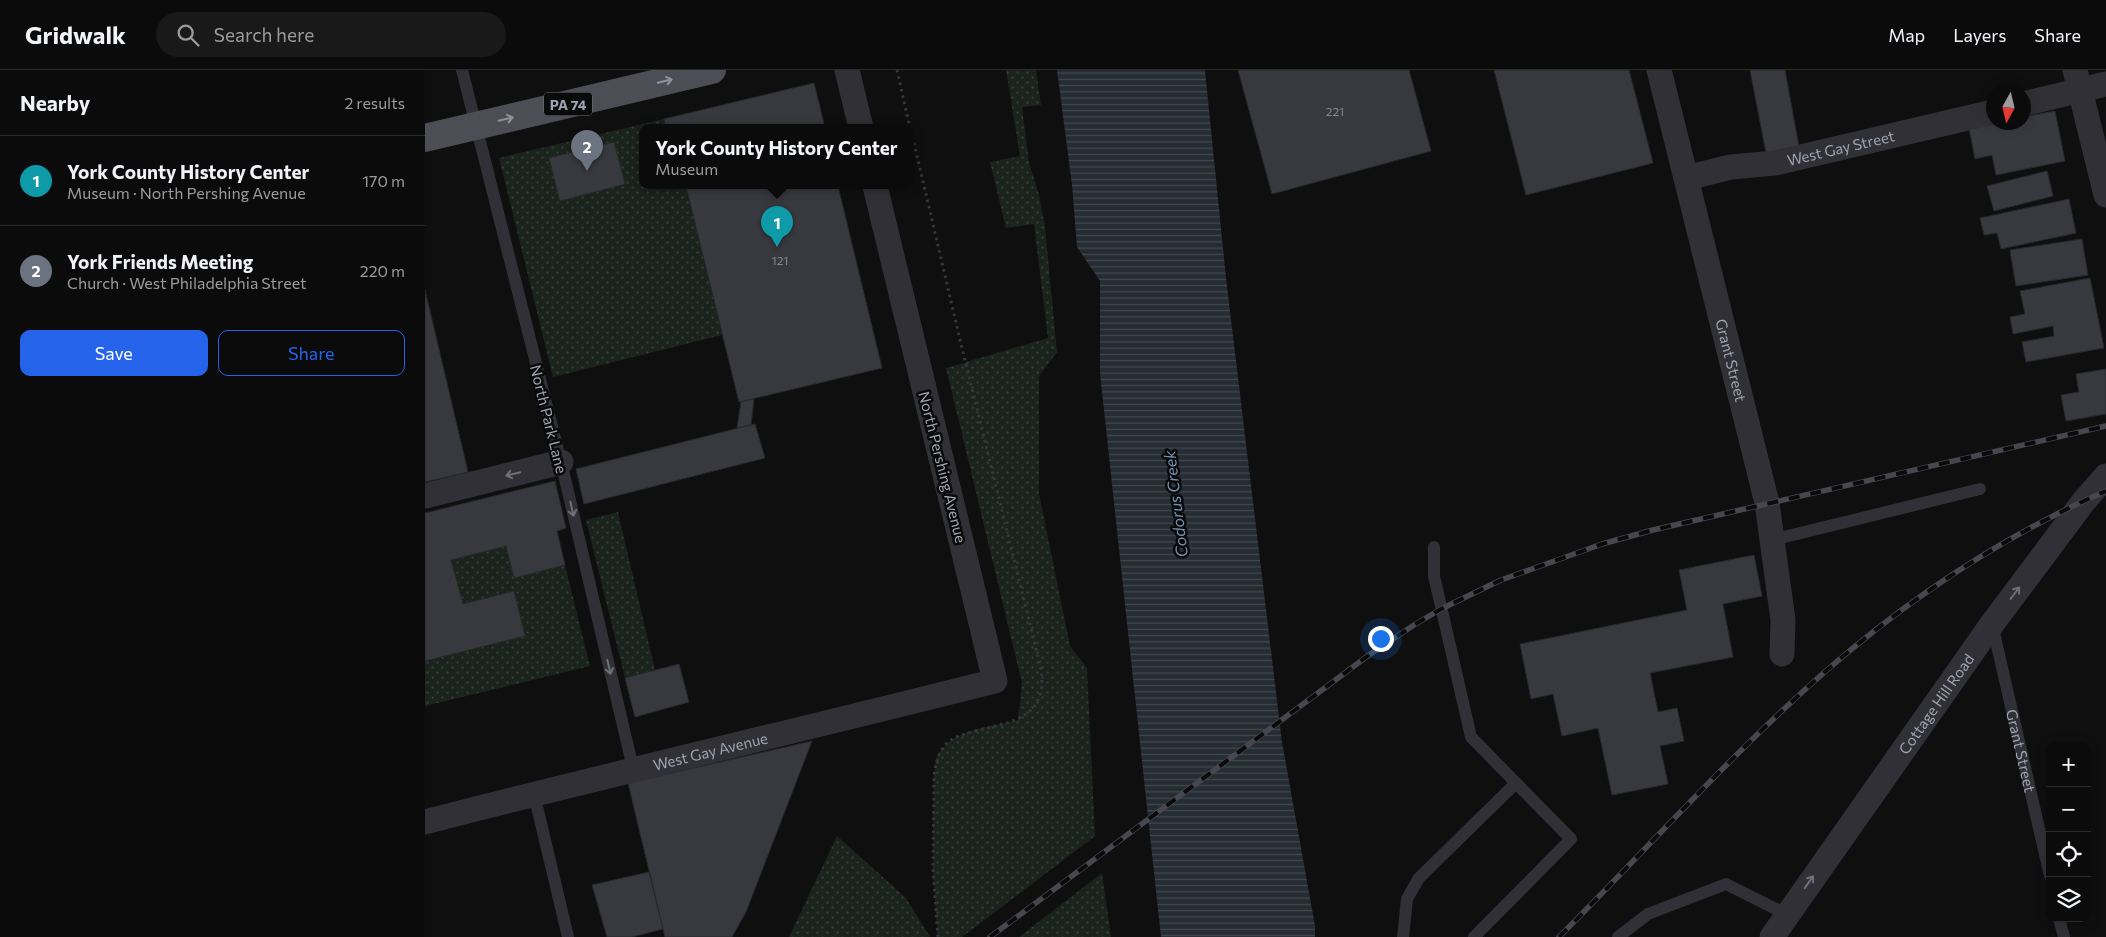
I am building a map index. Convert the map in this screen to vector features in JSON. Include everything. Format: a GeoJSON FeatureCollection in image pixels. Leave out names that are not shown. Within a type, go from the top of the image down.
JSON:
{"type":"FeatureCollection","features":[{"type":"Feature","properties":{"kind":"main road","name":"PA 74"},"geometry":{"type":"LineString","coordinates":[[425,138],[712,70]]}},
{"type":"Feature","properties":{"kind":"street"},"geometry":{"type":"LineString","coordinates":[[847,70],[860,124]]}},
{"type":"Feature","properties":{"kind":"street","name":"Grant Street"},"geometry":{"type":"LineString","coordinates":[[1659,70],[1767,503],[1783,620],[1782,654]]}},
{"type":"Feature","properties":{"kind":"street"},"geometry":{"type":"LineString","coordinates":[[2078,80],[2106,195]]}},
{"type":"Feature","properties":{"kind":"street"},"geometry":{"type":"LineString","coordinates":[[2031,101],[2078,80],[2106,84]]}},
{"type":"Feature","properties":{"kind":"street","name":"West Gay Street"},"geometry":{"type":"LineString","coordinates":[[1685,178],[1731,167],[1775,163],[1986,114]]}},
{"type":"Feature","properties":{"kind":"street","name":"North Pershing Avenue"},"geometry":{"type":"LineString","coordinates":[[876,189],[995,681]]}},
{"type":"Feature","properties":{"kind":"street"},"geometry":{"type":"LineString","coordinates":[[425,496],[561,462]]}},
{"type":"Feature","properties":{"kind":"street","name":"Cottage Hill Road"},"geometry":{"type":"LineString","coordinates":[[1772,937],[1786,914],[1991,624],[2084,501],[2106,476]]}},
{"type":"Feature","properties":{"kind":"street","name":"West Gay Avenue"},"geometry":{"type":"LineString","coordinates":[[425,822],[633,768],[844,719],[995,681]]}},
{"type":"Feature","properties":{"kind":"lane","name":"North Park Lane"},"geometry":{"type":"LineString","coordinates":[[462,70],[561,462],[633,768]]}},
{"type":"Feature","properties":{"kind":"lane"},"geometry":{"type":"LineString","coordinates":[[1772,540],[1980,490]]}},
{"type":"Feature","properties":{"kind":"lane"},"geometry":{"type":"LineString","coordinates":[[1434,547],[1434,576],[1471,737],[1571,839],[1473,937]]}},
{"type":"Feature","properties":{"kind":"lane","name":"Grant Street"},"geometry":{"type":"LineString","coordinates":[[1991,624],[2046,859]]}},
{"type":"Feature","properties":{"kind":"lane"},"geometry":{"type":"LineString","coordinates":[[1403,937],[1407,899],[1419,878],[1516,783]]}},
{"type":"Feature","properties":{"kind":"lane"},"geometry":{"type":"LineString","coordinates":[[534,794],[567,937]]}},
{"type":"Feature","properties":{"kind":"lane"},"geometry":{"type":"LineString","coordinates":[[1618,937],[1648,914],[1726,884],[1786,914]]}},
{"type":"Feature","properties":{"kind":"lane"},"geometry":{"type":"LineString","coordinates":[[2060,922],[2064,937]]}},
{"type":"Feature","properties":{"kind":"path"},"geometry":{"type":"LineString","coordinates":[[897,70],[909,124]]}},
{"type":"Feature","properties":{"kind":"shaded area"},"geometry":{"type":"Polygon","coordinates":[[[1006,70],[1036,70],[1041,105],[1022,107],[1029,163],[1039,195],[1045,227],[1057,352],[1039,376],[1039,494],[1070,646],[1087,668],[1095,836],[962,937],[938,937],[933,871],[934,775],[936,759],[950,741],[960,735],[1018,720],[1022,683],[946,368],[1048,338],[1034,224],[1006,228],[990,162],[1020,156],[1006,70]]]}},
{"type":"Feature","properties":{"kind":"shaded area"},"geometry":{"type":"Polygon","coordinates":[[[664,119],[665,124],[643,124],[664,119]]]}},
{"type":"Feature","properties":{"kind":"shaded area"},"geometry":{"type":"Polygon","coordinates":[[[639,125],[639,189],[687,189],[722,335],[553,377],[499,158],[639,125]]]}},
{"type":"Feature","properties":{"kind":"shaded area"},"geometry":{"type":"Polygon","coordinates":[[[618,512],[655,670],[625,678],[586,520],[618,512]]]}},
{"type":"Feature","properties":{"kind":"shaded area"},"geometry":{"type":"Polygon","coordinates":[[[506,546],[515,577],[565,565],[590,666],[425,706],[425,661],[525,636],[514,591],[463,604],[451,560],[506,546]]]}},
{"type":"Feature","properties":{"kind":"shaded area"},"geometry":{"type":"Polygon","coordinates":[[[837,836],[906,898],[930,937],[789,937],[837,836]]]}},
{"type":"Feature","properties":{"kind":"shaded area"},"geometry":{"type":"Polygon","coordinates":[[[1102,873],[1111,937],[1019,937],[1102,873]]]}},
{"type":"Feature","properties":{"kind":"water","name":"Codorus Creek"},"geometry":{"type":"Polygon","coordinates":[[[1057,70],[1205,70],[1226,278],[1282,742],[1315,926],[1315,937],[1161,937],[1100,373],[1100,281],[1077,247],[1072,185],[1057,70]]]}},
{"type":"Feature","properties":{"kind":"building"},"geometry":{"type":"Polygon","coordinates":[[[1238,70],[1409,70],[1431,151],[1272,194],[1238,70]]]}},
{"type":"Feature","properties":{"kind":"building"},"geometry":{"type":"Polygon","coordinates":[[[1494,70],[1629,70],[1653,163],[1526,195],[1494,70]]]}},
{"type":"Feature","properties":{"kind":"building"},"geometry":{"type":"Polygon","coordinates":[[[1750,70],[1785,70],[1799,147],[1766,153],[1750,70]]]}},
{"type":"Feature","properties":{"kind":"building"},"geometry":{"type":"Polygon","coordinates":[[[814,83],[824,124],[665,124],[664,119],[814,83]]]}},
{"type":"Feature","properties":{"kind":"building"},"geometry":{"type":"Polygon","coordinates":[[[2055,111],[2065,161],[1996,175],[1992,155],[1975,159],[1969,128],[1986,124],[1986,130],[2031,130],[2031,116],[2055,111]]]}},
{"type":"Feature","properties":{"kind":"building"},"geometry":{"type":"Polygon","coordinates":[[[614,142],[625,184],[560,201],[549,158],[614,142]]]}},
{"type":"Feature","properties":{"kind":"building"},"geometry":{"type":"Polygon","coordinates":[[[2047,171],[2053,196],[1994,211],[1987,186],[2047,171]]]}},
{"type":"Feature","properties":{"kind":"building"},"geometry":{"type":"Polygon","coordinates":[[[687,189],[839,189],[882,368],[739,402],[687,189]]]}},
{"type":"Feature","properties":{"kind":"building"},"geometry":{"type":"Polygon","coordinates":[[[2069,199],[2076,233],[2001,249],[1997,233],[1984,235],[1980,218],[2069,199]]]}},
{"type":"Feature","properties":{"kind":"building"},"geometry":{"type":"Polygon","coordinates":[[[2082,239],[2088,275],[2016,286],[2010,250],[2082,239]]]}},
{"type":"Feature","properties":{"kind":"building"},"geometry":{"type":"Polygon","coordinates":[[[2090,278],[2104,348],[2026,362],[2022,342],[2054,336],[2053,326],[2013,334],[2010,317],[2025,314],[2020,291],[2090,278]]]}},
{"type":"Feature","properties":{"kind":"building"},"geometry":{"type":"Polygon","coordinates":[[[425,290],[468,472],[425,482],[425,290]]]}},
{"type":"Feature","properties":{"kind":"building"},"geometry":{"type":"Polygon","coordinates":[[[2106,369],[2106,414],[2066,421],[2061,395],[2079,392],[2076,374],[2106,369]]]}},
{"type":"Feature","properties":{"kind":"building"},"geometry":{"type":"Polygon","coordinates":[[[754,399],[751,425],[737,428],[741,402],[754,399]]]}},
{"type":"Feature","properties":{"kind":"building"},"geometry":{"type":"Polygon","coordinates":[[[755,424],[765,458],[584,504],[576,469],[755,424]]]}},
{"type":"Feature","properties":{"kind":"building"},"geometry":{"type":"Polygon","coordinates":[[[555,481],[566,528],[557,531],[565,565],[514,578],[506,546],[451,560],[463,604],[514,591],[525,636],[425,661],[425,513],[555,481]]]}},
{"type":"Feature","properties":{"kind":"building"},"geometry":{"type":"Polygon","coordinates":[[[1754,555],[1762,596],[1723,604],[1733,657],[1650,673],[1658,712],[1677,708],[1684,741],[1660,746],[1668,784],[1612,795],[1598,728],[1562,736],[1553,694],[1531,699],[1520,644],[1687,610],[1679,570],[1754,555]]]}},
{"type":"Feature","properties":{"kind":"building"},"geometry":{"type":"Polygon","coordinates":[[[679,664],[689,702],[635,717],[625,678],[679,664]]]}},
{"type":"Feature","properties":{"kind":"building"},"geometry":{"type":"Polygon","coordinates":[[[812,741],[746,912],[732,937],[665,937],[628,783],[812,741]]]}},
{"type":"Feature","properties":{"kind":"building"},"geometry":{"type":"Polygon","coordinates":[[[649,872],[663,929],[632,937],[607,937],[592,885],[649,872]]]}},
{"type":"Feature","properties":{"kind":"railway"},"geometry":{"type":"LineString","coordinates":[[990,937],[1369,655],[1441,609],[1501,580],[1602,544],[1653,530],[2106,426]]}},
{"type":"Feature","properties":{"kind":"railway"},"geometry":{"type":"LineString","coordinates":[[1559,937],[1758,734],[1859,643],[1925,593],[1995,548],[2031,527],[2106,491]]}},
{"type":"Feature","properties":{"kind":"place","name":"York Friends Meeting"},"geometry":{"type":"Point","coordinates":[587,171]}},
{"type":"Feature","properties":{"kind":"place","name":"York County History Center"},"geometry":{"type":"Point","coordinates":[777,247]}}]}
